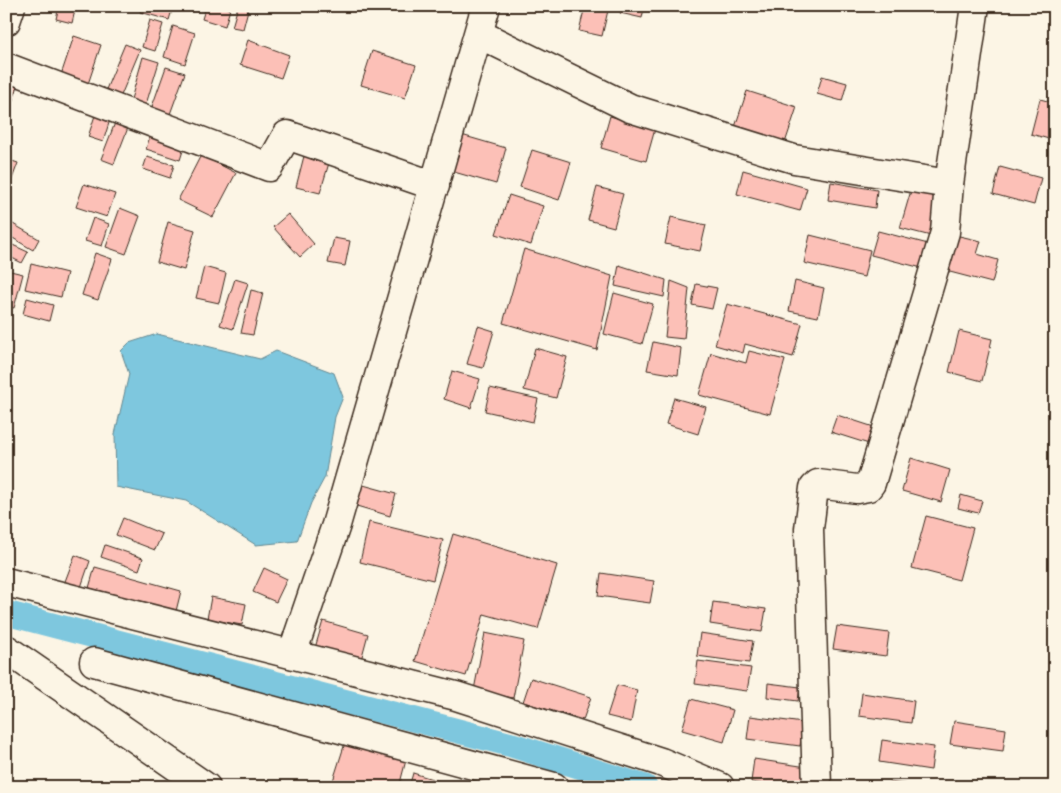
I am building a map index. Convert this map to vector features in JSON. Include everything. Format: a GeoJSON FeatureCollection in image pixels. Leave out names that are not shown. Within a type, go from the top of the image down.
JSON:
{"type":"FeatureCollection","features":[{"type":"Feature","properties":{"kind":"street"},"geometry":{"type":"LineString","coordinates":[[6,21],[11,6]]}},
{"type":"Feature","properties":{"kind":"street"},"geometry":{"type":"LineString","coordinates":[[292,654],[336,525],[486,6]]}},
{"type":"Feature","properties":{"kind":"street"},"geometry":{"type":"LineString","coordinates":[[818,787],[809,529],[814,488],[818,484],[857,489],[868,487],[871,483],[944,237],[949,184],[975,6]]}},
{"type":"Feature","properties":{"kind":"street"},"geometry":{"type":"LineString","coordinates":[[479,34],[630,108],[794,159],[949,184]]}},
{"type":"Feature","properties":{"kind":"street"},"geometry":{"type":"LineString","coordinates":[[6,67],[269,167],[287,135],[435,186]]}},
{"type":"Feature","properties":{"kind":"street"},"geometry":{"type":"LineString","coordinates":[[6,582],[456,696],[661,762],[720,787]]}},
{"type":"Feature","properties":{"kind":"street"},"geometry":{"type":"LineString","coordinates":[[7,650],[206,787]]}},
{"type":"Feature","properties":{"kind":"street"},"geometry":{"type":"LineString","coordinates":[[94,662],[554,787]]}},
{"type":"Feature","properties":{"kind":"water"},"geometry":{"type":"Polygon","coordinates":[[[157,334],[260,359],[276,351],[334,373],[343,397],[335,417],[325,477],[311,503],[297,541],[256,545],[186,501],[116,487],[115,434],[129,374],[121,351],[129,343],[157,334]]]}},
{"type":"Feature","properties":{"kind":"building"},"geometry":{"type":"Polygon","coordinates":[[[59,6],[76,6],[72,23],[56,19],[59,6]]]}},
{"type":"Feature","properties":{"kind":"building"},"geometry":{"type":"Polygon","coordinates":[[[141,6],[160,6],[172,10],[169,20],[140,12],[141,6]]]}},
{"type":"Feature","properties":{"kind":"building"},"geometry":{"type":"Polygon","coordinates":[[[206,6],[223,6],[230,9],[225,26],[202,19],[206,6]]]}},
{"type":"Feature","properties":{"kind":"building"},"geometry":{"type":"Polygon","coordinates":[[[238,6],[249,6],[243,29],[232,27],[238,6]]]}},
{"type":"Feature","properties":{"kind":"building"},"geometry":{"type":"Polygon","coordinates":[[[585,6],[609,6],[602,36],[579,31],[585,6]]]}},
{"type":"Feature","properties":{"kind":"building"},"geometry":{"type":"Polygon","coordinates":[[[621,6],[644,8],[642,18],[620,13],[621,6]]]}},
{"type":"Feature","properties":{"kind":"building"},"geometry":{"type":"Polygon","coordinates":[[[150,20],[163,24],[155,51],[142,47],[150,20]]]}},
{"type":"Feature","properties":{"kind":"building"},"geometry":{"type":"Polygon","coordinates":[[[173,26],[195,33],[185,64],[164,57],[173,26]]]}},
{"type":"Feature","properties":{"kind":"building"},"geometry":{"type":"Polygon","coordinates":[[[74,36],[101,45],[85,93],[58,84],[74,36]]]}},
{"type":"Feature","properties":{"kind":"building"},"geometry":{"type":"Polygon","coordinates":[[[248,40],[289,55],[281,78],[240,65],[248,40]]]}},
{"type":"Feature","properties":{"kind":"building"},"geometry":{"type":"Polygon","coordinates":[[[125,44],[140,50],[117,105],[102,99],[125,44]]]}},
{"type":"Feature","properties":{"kind":"building"},"geometry":{"type":"Polygon","coordinates":[[[372,51],[416,65],[405,98],[361,85],[372,51]]]}},
{"type":"Feature","properties":{"kind":"building"},"geometry":{"type":"Polygon","coordinates":[[[143,57],[159,62],[143,114],[128,110],[143,57]]]}},
{"type":"Feature","properties":{"kind":"building"},"geometry":{"type":"Polygon","coordinates":[[[166,67],[185,73],[166,125],[148,118],[166,67]]]}},
{"type":"Feature","properties":{"kind":"building"},"geometry":{"type":"Polygon","coordinates":[[[822,76],[847,83],[842,101],[817,94],[822,76]]]}},
{"type":"Feature","properties":{"kind":"building"},"geometry":{"type":"Polygon","coordinates":[[[6,79],[19,83],[6,121],[6,79]]]}},
{"type":"Feature","properties":{"kind":"building"},"geometry":{"type":"Polygon","coordinates":[[[747,91],[797,107],[783,149],[733,133],[747,91]]]}},
{"type":"Feature","properties":{"kind":"building"},"geometry":{"type":"Polygon","coordinates":[[[1040,99],[1055,103],[1055,116],[1049,139],[1031,134],[1040,99]]]}},
{"type":"Feature","properties":{"kind":"building"},"geometry":{"type":"Polygon","coordinates":[[[98,106],[113,110],[103,142],[88,137],[98,106]]]}},
{"type":"Feature","properties":{"kind":"building"},"geometry":{"type":"Polygon","coordinates":[[[118,115],[131,120],[114,164],[101,159],[118,115]]]}},
{"type":"Feature","properties":{"kind":"building"},"geometry":{"type":"Polygon","coordinates":[[[610,116],[655,129],[646,161],[601,148],[610,116]]]}},
{"type":"Feature","properties":{"kind":"building"},"geometry":{"type":"Polygon","coordinates":[[[152,130],[186,141],[180,160],[146,149],[152,130]]]}},
{"type":"Feature","properties":{"kind":"building"},"geometry":{"type":"Polygon","coordinates":[[[458,134],[506,148],[496,184],[447,170],[458,134]]]}},
{"type":"Feature","properties":{"kind":"building"},"geometry":{"type":"Polygon","coordinates":[[[532,150],[571,162],[559,200],[520,187],[532,150]]]}},
{"type":"Feature","properties":{"kind":"building"},"geometry":{"type":"Polygon","coordinates":[[[201,155],[236,173],[213,217],[178,200],[201,155]]]}},
{"type":"Feature","properties":{"kind":"building"},"geometry":{"type":"Polygon","coordinates":[[[304,156],[329,163],[320,193],[296,187],[304,156]]]}},
{"type":"Feature","properties":{"kind":"building"},"geometry":{"type":"Polygon","coordinates":[[[147,157],[174,165],[170,178],[143,169],[147,157]]]}},
{"type":"Feature","properties":{"kind":"building"},"geometry":{"type":"Polygon","coordinates":[[[6,159],[18,163],[6,195],[6,159]]]}},
{"type":"Feature","properties":{"kind":"building"},"geometry":{"type":"Polygon","coordinates":[[[1000,167],[1041,178],[1034,205],[993,194],[1000,167]]]}},
{"type":"Feature","properties":{"kind":"building"},"geometry":{"type":"Polygon","coordinates":[[[743,170],[807,188],[800,211],[737,194],[743,170]]]}},
{"type":"Feature","properties":{"kind":"building"},"geometry":{"type":"Polygon","coordinates":[[[831,182],[877,190],[875,208],[828,200],[831,182]]]}},
{"type":"Feature","properties":{"kind":"building"},"geometry":{"type":"Polygon","coordinates":[[[84,184],[115,194],[107,217],[76,207],[84,184]]]}},
{"type":"Feature","properties":{"kind":"building"},"geometry":{"type":"Polygon","coordinates":[[[597,187],[623,194],[614,227],[588,220],[597,187]]]}},
{"type":"Feature","properties":{"kind":"building"},"geometry":{"type":"Polygon","coordinates":[[[912,187],[942,195],[931,236],[900,228],[912,187]]]}},
{"type":"Feature","properties":{"kind":"building"},"geometry":{"type":"Polygon","coordinates":[[[509,195],[543,206],[531,245],[496,234],[509,195]]]}},
{"type":"Feature","properties":{"kind":"building"},"geometry":{"type":"Polygon","coordinates":[[[120,208],[140,216],[126,254],[106,247],[120,208]]]}},
{"type":"Feature","properties":{"kind":"building"},"geometry":{"type":"Polygon","coordinates":[[[288,214],[314,244],[300,257],[273,227],[288,214]]]}},
{"type":"Feature","properties":{"kind":"building"},"geometry":{"type":"Polygon","coordinates":[[[671,217],[706,225],[700,251],[665,244],[671,217]]]}},
{"type":"Feature","properties":{"kind":"building"},"geometry":{"type":"Polygon","coordinates":[[[93,218],[109,224],[102,246],[85,241],[93,218]]]}},
{"type":"Feature","properties":{"kind":"building"},"geometry":{"type":"Polygon","coordinates":[[[6,220],[39,239],[33,250],[6,234],[6,220]]]}},
{"type":"Feature","properties":{"kind":"building"},"geometry":{"type":"Polygon","coordinates":[[[168,222],[195,230],[184,270],[157,262],[168,222]]]}},
{"type":"Feature","properties":{"kind":"building"},"geometry":{"type":"Polygon","coordinates":[[[878,231],[932,245],[926,269],[871,255],[878,231]]]}},
{"type":"Feature","properties":{"kind":"building"},"geometry":{"type":"Polygon","coordinates":[[[810,235],[870,250],[864,277],[804,263],[810,235]]]}},
{"type":"Feature","properties":{"kind":"building"},"geometry":{"type":"Polygon","coordinates":[[[955,235],[981,241],[977,254],[998,260],[992,283],[946,271],[955,235]]]}},
{"type":"Feature","properties":{"kind":"building"},"geometry":{"type":"Polygon","coordinates":[[[334,238],[350,241],[345,266],[328,263],[334,238]]]}},
{"type":"Feature","properties":{"kind":"building"},"geometry":{"type":"Polygon","coordinates":[[[6,242],[28,252],[22,263],[6,255],[6,242]]]}},
{"type":"Feature","properties":{"kind":"building"},"geometry":{"type":"Polygon","coordinates":[[[524,249],[612,276],[597,350],[503,323],[524,249]]]}},
{"type":"Feature","properties":{"kind":"building"},"geometry":{"type":"Polygon","coordinates":[[[95,253],[112,259],[98,300],[82,295],[95,253]]]}},
{"type":"Feature","properties":{"kind":"building"},"geometry":{"type":"Polygon","coordinates":[[[31,264],[67,273],[61,297],[25,289],[31,264]]]}},
{"type":"Feature","properties":{"kind":"building"},"geometry":{"type":"Polygon","coordinates":[[[619,265],[666,280],[664,297],[615,286],[619,265]]]}},
{"type":"Feature","properties":{"kind":"building"},"geometry":{"type":"Polygon","coordinates":[[[204,267],[226,273],[219,303],[196,298],[204,267]]]}},
{"type":"Feature","properties":{"kind":"building"},"geometry":{"type":"Polygon","coordinates":[[[6,270],[23,274],[14,308],[6,306],[6,270]]]}},
{"type":"Feature","properties":{"kind":"building"},"geometry":{"type":"Polygon","coordinates":[[[235,279],[248,283],[233,329],[220,325],[235,279]]]}},
{"type":"Feature","properties":{"kind":"building"},"geometry":{"type":"Polygon","coordinates":[[[671,281],[689,288],[684,339],[665,337],[671,281]]]}},
{"type":"Feature","properties":{"kind":"building"},"geometry":{"type":"Polygon","coordinates":[[[795,281],[824,288],[818,317],[789,311],[795,281]]]}},
{"type":"Feature","properties":{"kind":"building"},"geometry":{"type":"Polygon","coordinates":[[[696,284],[717,288],[712,309],[692,305],[696,284]]]}},
{"type":"Feature","properties":{"kind":"building"},"geometry":{"type":"Polygon","coordinates":[[[251,290],[263,293],[253,335],[241,333],[251,290]]]}},
{"type":"Feature","properties":{"kind":"building"},"geometry":{"type":"Polygon","coordinates":[[[614,293],[653,304],[642,344],[604,334],[614,293]]]}},
{"type":"Feature","properties":{"kind":"building"},"geometry":{"type":"Polygon","coordinates":[[[27,298],[53,305],[49,321],[23,314],[27,298]]]}},
{"type":"Feature","properties":{"kind":"building"},"geometry":{"type":"Polygon","coordinates":[[[727,304],[802,324],[793,357],[745,344],[743,353],[715,345],[727,304]]]}},
{"type":"Feature","properties":{"kind":"building"},"geometry":{"type":"Polygon","coordinates":[[[478,326],[494,331],[483,368],[467,364],[478,326]]]}},
{"type":"Feature","properties":{"kind":"building"},"geometry":{"type":"Polygon","coordinates":[[[959,331],[992,339],[982,381],[949,372],[959,331]]]}},
{"type":"Feature","properties":{"kind":"building"},"geometry":{"type":"Polygon","coordinates":[[[653,342],[681,348],[678,375],[647,370],[653,342]]]}},
{"type":"Feature","properties":{"kind":"building"},"geometry":{"type":"Polygon","coordinates":[[[535,348],[567,357],[556,398],[524,390],[535,348]]]}},
{"type":"Feature","properties":{"kind":"building"},"geometry":{"type":"Polygon","coordinates":[[[749,351],[785,360],[770,414],[699,395],[711,353],[746,363],[749,351]]]}},
{"type":"Feature","properties":{"kind":"building"},"geometry":{"type":"Polygon","coordinates":[[[452,371],[480,379],[471,408],[444,399],[452,371]]]}},
{"type":"Feature","properties":{"kind":"building"},"geometry":{"type":"Polygon","coordinates":[[[490,388],[538,399],[533,422],[485,411],[490,388]]]}},
{"type":"Feature","properties":{"kind":"building"},"geometry":{"type":"Polygon","coordinates":[[[674,398],[706,407],[698,434],[666,424],[674,398]]]}},
{"type":"Feature","properties":{"kind":"building"},"geometry":{"type":"Polygon","coordinates":[[[837,415],[877,428],[872,445],[831,432],[837,415]]]}},
{"type":"Feature","properties":{"kind":"building"},"geometry":{"type":"Polygon","coordinates":[[[911,458],[950,470],[941,502],[902,491],[911,458]]]}},
{"type":"Feature","properties":{"kind":"building"},"geometry":{"type":"Polygon","coordinates":[[[356,483],[396,494],[390,516],[350,504],[356,483]]]}},
{"type":"Feature","properties":{"kind":"building"},"geometry":{"type":"Polygon","coordinates":[[[961,495],[982,501],[978,513],[958,508],[961,495]]]}},
{"type":"Feature","properties":{"kind":"building"},"geometry":{"type":"Polygon","coordinates":[[[926,516],[973,528],[959,580],[912,568],[926,516]]]}},
{"type":"Feature","properties":{"kind":"building"},"geometry":{"type":"Polygon","coordinates":[[[123,518],[162,534],[155,550],[116,535],[123,518]]]}},
{"type":"Feature","properties":{"kind":"building"},"geometry":{"type":"Polygon","coordinates":[[[369,522],[443,540],[433,580],[360,562],[369,522]]]}},
{"type":"Feature","properties":{"kind":"building"},"geometry":{"type":"Polygon","coordinates":[[[453,534],[557,565],[538,629],[484,614],[466,676],[415,661],[453,534]]]}},
{"type":"Feature","properties":{"kind":"building"},"geometry":{"type":"Polygon","coordinates":[[[105,545],[143,558],[139,570],[101,557],[105,545]]]}},
{"type":"Feature","properties":{"kind":"building"},"geometry":{"type":"Polygon","coordinates":[[[75,555],[90,561],[80,590],[64,584],[75,555]]]}},
{"type":"Feature","properties":{"kind":"building"},"geometry":{"type":"Polygon","coordinates":[[[95,567],[181,591],[176,611],[89,588],[95,567]]]}},
{"type":"Feature","properties":{"kind":"building"},"geometry":{"type":"Polygon","coordinates":[[[264,568],[287,579],[276,602],[253,592],[264,568]]]}},
{"type":"Feature","properties":{"kind":"building"},"geometry":{"type":"Polygon","coordinates":[[[601,573],[654,581],[650,603],[598,596],[601,573]]]}},
{"type":"Feature","properties":{"kind":"building"},"geometry":{"type":"Polygon","coordinates":[[[211,597],[246,604],[242,625],[207,619],[211,597]]]}},
{"type":"Feature","properties":{"kind":"building"},"geometry":{"type":"Polygon","coordinates":[[[713,602],[766,609],[762,632],[710,624],[713,602]]]}},
{"type":"Feature","properties":{"kind":"building"},"geometry":{"type":"Polygon","coordinates":[[[323,621],[368,634],[361,660],[315,648],[323,621]]]}},
{"type":"Feature","properties":{"kind":"building"},"geometry":{"type":"Polygon","coordinates":[[[837,626],[889,633],[886,656],[833,649],[837,626]]]}},
{"type":"Feature","properties":{"kind":"building"},"geometry":{"type":"Polygon","coordinates":[[[485,633],[524,641],[513,698],[474,690],[485,633]]]}},
{"type":"Feature","properties":{"kind":"building"},"geometry":{"type":"Polygon","coordinates":[[[700,633],[753,641],[749,663],[697,656],[700,633]]]}},
{"type":"Feature","properties":{"kind":"building"},"geometry":{"type":"Polygon","coordinates":[[[698,661],[751,668],[747,691],[695,684],[698,661]]]}},
{"type":"Feature","properties":{"kind":"building"},"geometry":{"type":"Polygon","coordinates":[[[531,678],[591,697],[583,720],[523,702],[531,678]]]}},
{"type":"Feature","properties":{"kind":"building"},"geometry":{"type":"Polygon","coordinates":[[[768,683],[800,687],[798,701],[767,697],[768,683]]]}},
{"type":"Feature","properties":{"kind":"building"},"geometry":{"type":"Polygon","coordinates":[[[617,685],[637,690],[631,722],[607,716],[617,685]]]}},
{"type":"Feature","properties":{"kind":"building"},"geometry":{"type":"Polygon","coordinates":[[[862,693],[914,701],[911,723],[859,716],[862,693]]]}},
{"type":"Feature","properties":{"kind":"building"},"geometry":{"type":"Polygon","coordinates":[[[691,699],[733,710],[724,742],[682,730],[691,699]]]}},
{"type":"Feature","properties":{"kind":"building"},"geometry":{"type":"Polygon","coordinates":[[[750,716],[803,723],[800,746],[747,739],[750,716]]]}},
{"type":"Feature","properties":{"kind":"building"},"geometry":{"type":"Polygon","coordinates":[[[954,721],[1006,729],[1003,751],[950,744],[954,721]]]}},
{"type":"Feature","properties":{"kind":"building"},"geometry":{"type":"Polygon","coordinates":[[[882,740],[934,747],[931,770],[879,762],[882,740]]]}},
{"type":"Feature","properties":{"kind":"building"},"geometry":{"type":"Polygon","coordinates":[[[345,743],[406,760],[399,787],[331,787],[345,743]]]}},
{"type":"Feature","properties":{"kind":"building"},"geometry":{"type":"Polygon","coordinates":[[[754,759],[807,767],[804,787],[786,787],[751,782],[754,759]]]}},
{"type":"Feature","properties":{"kind":"building"},"geometry":{"type":"Polygon","coordinates":[[[413,773],[458,787],[409,787],[413,773]]]}},
{"type":"Feature","properties":{"kind":"building"},"geometry":{"type":"Polygon","coordinates":[[[890,782],[924,787],[890,787],[890,782]]]}},
{"type":"Feature","properties":{"kind":"waterway"},"geometry":{"type":"LineString","coordinates":[[6,613],[512,745],[645,787]]}}]}
